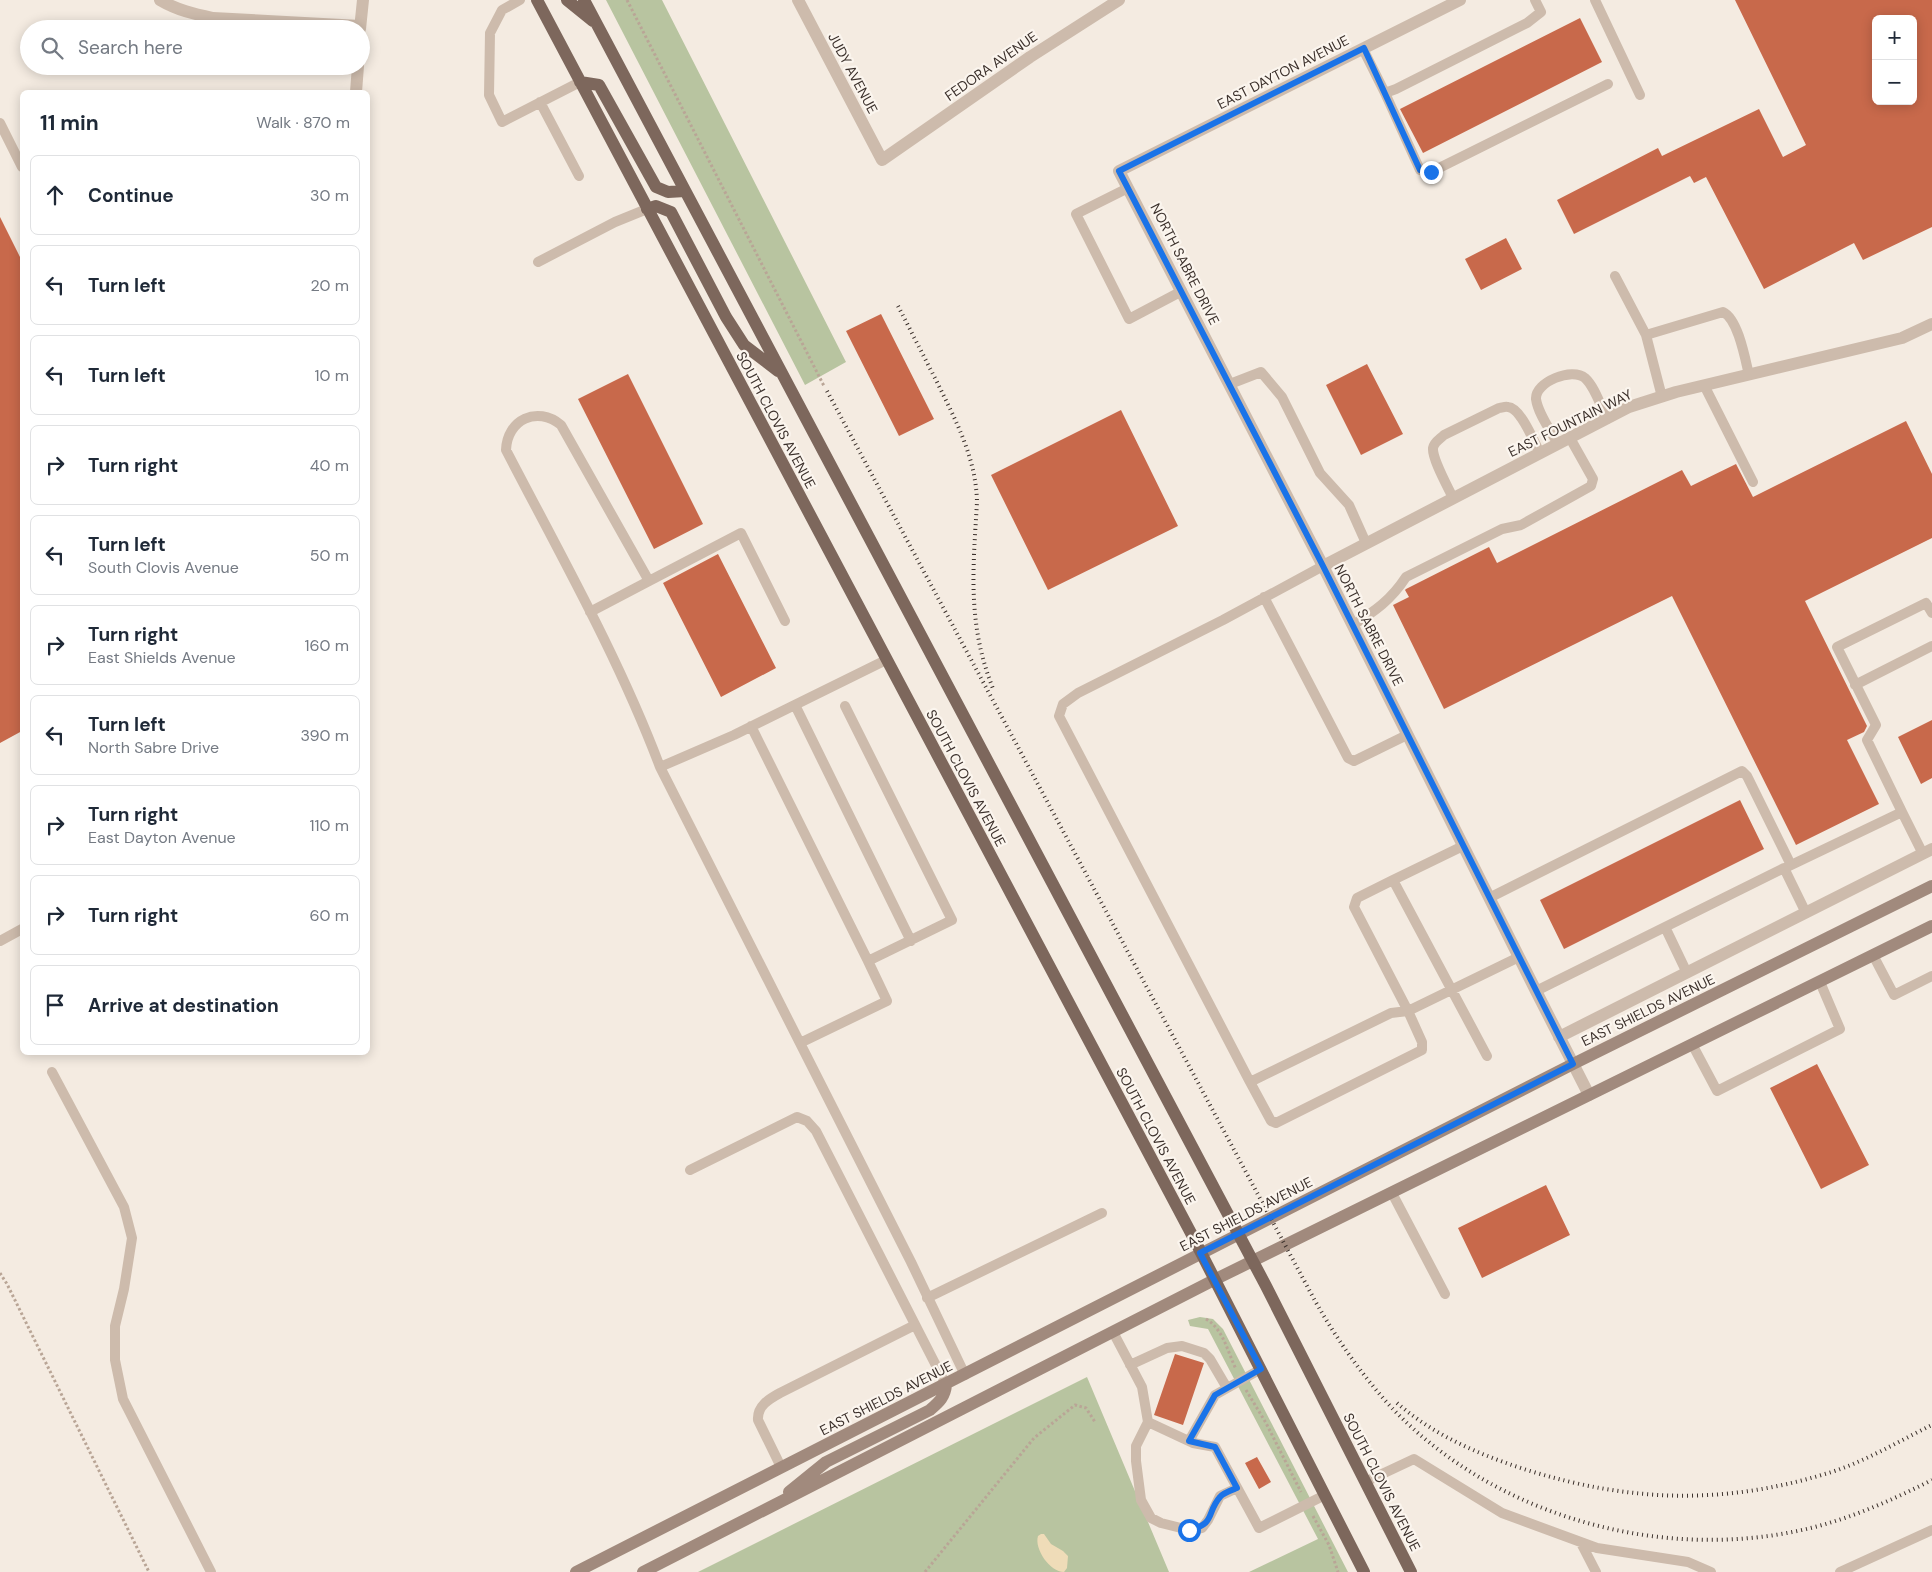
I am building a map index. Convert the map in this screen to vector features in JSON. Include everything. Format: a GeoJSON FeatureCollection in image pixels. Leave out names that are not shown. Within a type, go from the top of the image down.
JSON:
{"type":"FeatureCollection","features":[{"type":"Feature","properties":{"kind":"main road","name":"SOUTH CLOVIS AVENUE"},"geometry":{"type":"LineString","coordinates":[[537,0],[1200,1253],[1364,1572]]}},
{"type":"Feature","properties":{"kind":"main road"},"geometry":{"type":"LineString","coordinates":[[567,0],[597,24]]}},
{"type":"Feature","properties":{"kind":"main road","name":"SOUTH CLOVIS AVENUE"},"geometry":{"type":"LineString","coordinates":[[584,0],[1238,1235],[1411,1572]]}},
{"type":"Feature","properties":{"kind":"main road"},"geometry":{"type":"LineString","coordinates":[[580,82],[599,85],[656,187],[668,192],[685,191]]}},
{"type":"Feature","properties":{"kind":"main road"},"geometry":{"type":"LineString","coordinates":[[648,209],[656,206],[671,212],[726,317],[744,345],[782,374]]}},
{"type":"Feature","properties":{"kind":"main road","name":"EAST SHIELDS AVENUE"},"geometry":{"type":"LineString","coordinates":[[576,1572],[1573,1064],[1932,886]]}},
{"type":"Feature","properties":{"kind":"main road"},"geometry":{"type":"LineString","coordinates":[[643,1572],[1214,1280],[1932,926]]}},
{"type":"Feature","properties":{"kind":"main road"},"geometry":{"type":"LineString","coordinates":[[768,1509],[826,1462],[930,1410],[939,1403],[945,1393],[946,1385]]}},
{"type":"Feature","properties":{"kind":"street"},"geometry":{"type":"LineString","coordinates":[[160,0],[173,8],[194,14],[213,18],[246,20]]}},
{"type":"Feature","properties":{"kind":"street"},"geometry":{"type":"LineString","coordinates":[[361,20],[363,0]]}},
{"type":"Feature","properties":{"kind":"street","name":"JUDY AVENUE"},"geometry":{"type":"LineString","coordinates":[[798,0],[882,160]]}},
{"type":"Feature","properties":{"kind":"street","name":"FEDORA AVENUE"},"geometry":{"type":"LineString","coordinates":[[882,160],[1030,57],[1119,0]]}},
{"type":"Feature","properties":{"kind":"street","name":"EAST DAYTON AVENUE"},"geometry":{"type":"LineString","coordinates":[[1119,171],[1460,0]]}},
{"type":"Feature","properties":{"kind":"street"},"geometry":{"type":"LineString","coordinates":[[356,90],[357,75]]}},
{"type":"Feature","properties":{"kind":"street","name":"NORTH SABRE DRIVE"},"geometry":{"type":"LineString","coordinates":[[1119,171],[1323,566],[1589,1094]]}},
{"type":"Feature","properties":{"kind":"street","name":"EAST FOUNTAIN WAY"},"geometry":{"type":"LineString","coordinates":[[1323,566],[1629,407],[1704,385],[1902,338],[1932,324]]}},
{"type":"Feature","properties":{"kind":"street","name":"EAST SHIELDS AVENUE"},"geometry":{"type":"LineString","coordinates":[[1559,1037],[1928,852]]}},
{"type":"Feature","properties":{"kind":"lane"},"geometry":{"type":"LineString","coordinates":[[520,0],[502,10],[490,33],[489,95],[502,122],[580,82]]}},
{"type":"Feature","properties":{"kind":"lane"},"geometry":{"type":"LineString","coordinates":[[1385,93],[1396,90],[1527,23],[1541,12],[1535,0]]}},
{"type":"Feature","properties":{"kind":"lane"},"geometry":{"type":"LineString","coordinates":[[1595,0],[1640,95]]}},
{"type":"Feature","properties":{"kind":"lane"},"geometry":{"type":"LineString","coordinates":[[1364,48],[1420,170],[1431,172],[1608,84]]}},
{"type":"Feature","properties":{"kind":"lane"},"geometry":{"type":"LineString","coordinates":[[540,102],[578,176]]}},
{"type":"Feature","properties":{"kind":"lane"},"geometry":{"type":"LineString","coordinates":[[0,122],[20,163]]}},
{"type":"Feature","properties":{"kind":"lane"},"geometry":{"type":"LineString","coordinates":[[1128,188],[1076,214],[1129,319],[1182,291]]}},
{"type":"Feature","properties":{"kind":"lane"},"geometry":{"type":"LineString","coordinates":[[538,262],[615,222],[648,209]]}},
{"type":"Feature","properties":{"kind":"lane"},"geometry":{"type":"LineString","coordinates":[[1615,276],[1646,335],[1662,396]]}},
{"type":"Feature","properties":{"kind":"lane"},"geometry":{"type":"LineString","coordinates":[[1646,335],[1723,312],[1731,318],[1749,374]]}},
{"type":"Feature","properties":{"kind":"lane"},"geometry":{"type":"LineString","coordinates":[[1230,384],[1261,372],[1282,397],[1320,473],[1349,505],[1366,544]]}},
{"type":"Feature","properties":{"kind":"lane"},"geometry":{"type":"LineString","coordinates":[[1558,444],[1537,405],[1536,396],[1539,389],[1556,378],[1566,374],[1576,374],[1585,378],[1607,419]]}},
{"type":"Feature","properties":{"kind":"lane"},"geometry":{"type":"LineString","coordinates":[[1704,385],[1753,482]]}},
{"type":"Feature","properties":{"kind":"lane"},"geometry":{"type":"LineString","coordinates":[[1453,498],[1434,456],[1433,448],[1436,442],[1444,436],[1499,408],[1508,406],[1514,409],[1524,421],[1540,453]]}},
{"type":"Feature","properties":{"kind":"lane"},"geometry":{"type":"LineString","coordinates":[[649,581],[561,425],[553,418],[537,416],[522,421],[511,429],[506,450],[590,612],[646,730],[660,767],[965,1375]]}},
{"type":"Feature","properties":{"kind":"lane"},"geometry":{"type":"LineString","coordinates":[[1353,625],[1379,609],[1398,590],[1406,577],[1502,529],[1521,525],[1591,486],[1593,479],[1570,438]]}},
{"type":"Feature","properties":{"kind":"lane"},"geometry":{"type":"LineString","coordinates":[[590,612],[741,534],[785,621]]}},
{"type":"Feature","properties":{"kind":"lane"},"geometry":{"type":"LineString","coordinates":[[1323,566],[1078,693],[1063,704],[1060,716],[1271,1121],[1276,1123],[1422,1050],[1422,1042],[1408,1011],[1354,906],[1357,898],[1463,846]]}},
{"type":"Feature","properties":{"kind":"lane"},"geometry":{"type":"LineString","coordinates":[[1264,597],[1348,758],[1354,760],[1408,734]]}},
{"type":"Feature","properties":{"kind":"lane"},"geometry":{"type":"LineString","coordinates":[[1928,852],[1902,812],[1867,740],[1876,725],[1837,647],[1926,603],[1932,613]]}},
{"type":"Feature","properties":{"kind":"lane"},"geometry":{"type":"LineString","coordinates":[[1855,684],[1932,646]]}},
{"type":"Feature","properties":{"kind":"lane"},"geometry":{"type":"LineString","coordinates":[[660,767],[751,726],[886,660]]}},
{"type":"Feature","properties":{"kind":"lane"},"geometry":{"type":"LineString","coordinates":[[795,705],[911,941]]}},
{"type":"Feature","properties":{"kind":"lane"},"geometry":{"type":"LineString","coordinates":[[845,706],[952,920],[868,961]]}},
{"type":"Feature","properties":{"kind":"lane"},"geometry":{"type":"LineString","coordinates":[[751,726],[887,1001],[800,1044]]}},
{"type":"Feature","properties":{"kind":"lane"},"geometry":{"type":"LineString","coordinates":[[1489,898],[1734,773],[1742,771],[1747,776],[1806,913]]}},
{"type":"Feature","properties":{"kind":"lane"},"geometry":{"type":"LineString","coordinates":[[1536,991],[1787,866],[1902,812]]}},
{"type":"Feature","properties":{"kind":"lane"},"geometry":{"type":"LineString","coordinates":[[1393,880],[1487,1056]]}},
{"type":"Feature","properties":{"kind":"lane"},"geometry":{"type":"LineString","coordinates":[[1665,927],[1687,973]]}},
{"type":"Feature","properties":{"kind":"lane"},"geometry":{"type":"LineString","coordinates":[[0,941],[20,930]]}},
{"type":"Feature","properties":{"kind":"lane"},"geometry":{"type":"LineString","coordinates":[[1873,955],[1894,995],[1932,976]]}},
{"type":"Feature","properties":{"kind":"lane"},"geometry":{"type":"LineString","coordinates":[[1250,1082],[1390,1013],[1408,1011],[1519,957]]}},
{"type":"Feature","properties":{"kind":"lane"},"geometry":{"type":"LineString","coordinates":[[1692,1044],[1717,1091],[1840,1029],[1820,982]]}},
{"type":"Feature","properties":{"kind":"lane"},"geometry":{"type":"LineString","coordinates":[[52,1072],[124,1207],[132,1238],[124,1289],[115,1326],[115,1360],[123,1399],[211,1572]]}},
{"type":"Feature","properties":{"kind":"lane"},"geometry":{"type":"LineString","coordinates":[[690,1170],[797,1117],[807,1121],[816,1131],[946,1385]]}},
{"type":"Feature","properties":{"kind":"lane"},"geometry":{"type":"LineString","coordinates":[[1392,1193],[1445,1294]]}},
{"type":"Feature","properties":{"kind":"lane"},"geometry":{"type":"LineString","coordinates":[[927,1298],[1102,1213]]}},
{"type":"Feature","properties":{"kind":"lane"},"geometry":{"type":"LineString","coordinates":[[781,1468],[758,1420],[758,1414],[762,1405],[780,1393],[915,1325]]}},
{"type":"Feature","properties":{"kind":"lane"},"geometry":{"type":"LineString","coordinates":[[1113,1332],[1142,1387],[1148,1422],[1136,1446],[1136,1461],[1142,1500],[1151,1518],[1189,1530],[1202,1528],[1220,1496],[1237,1488]]}},
{"type":"Feature","properties":{"kind":"lane"},"geometry":{"type":"LineString","coordinates":[[1130,1365],[1167,1348],[1182,1346],[1204,1353],[1210,1359],[1228,1388]]}},
{"type":"Feature","properties":{"kind":"lane"},"geometry":{"type":"LineString","coordinates":[[1189,1441],[1215,1395],[1261,1369]]}},
{"type":"Feature","properties":{"kind":"lane"},"geometry":{"type":"LineString","coordinates":[[1148,1422],[1189,1441],[1215,1447],[1259,1528],[1325,1495]]}},
{"type":"Feature","properties":{"kind":"lane"},"geometry":{"type":"LineString","coordinates":[[1365,1482],[1414,1460],[1502,1513],[1596,1548],[1688,1562],[1711,1572]]}},
{"type":"Feature","properties":{"kind":"lane"},"geometry":{"type":"LineString","coordinates":[[1840,1572],[1932,1530]]}},
{"type":"Feature","properties":{"kind":"lane"},"geometry":{"type":"LineString","coordinates":[[1581,1542],[1596,1572]]}},
{"type":"Feature","properties":{"kind":"path"},"geometry":{"type":"LineString","coordinates":[[628,0],[824,386]]}},
{"type":"Feature","properties":{"kind":"path"},"geometry":{"type":"LineString","coordinates":[[0,1273],[149,1572]]}},
{"type":"Feature","properties":{"kind":"path"},"geometry":{"type":"LineString","coordinates":[[1206,1319],[1215,1324],[1223,1338],[1227,1352],[1241,1380],[1266,1423],[1306,1504],[1330,1545],[1338,1572]]}},
{"type":"Feature","properties":{"kind":"path"},"geometry":{"type":"LineString","coordinates":[[925,1572],[1034,1438],[1075,1406],[1086,1408],[1095,1422]]}},
{"type":"Feature","properties":{"kind":"green space"},"geometry":{"type":"Polygon","coordinates":[[[606,0],[662,0],[846,362],[805,385],[606,0]]]}},
{"type":"Feature","properties":{"kind":"green space"},"geometry":{"type":"Polygon","coordinates":[[[1200,1317],[1213,1319],[1223,1329],[1348,1572],[1249,1572],[1318,1539],[1208,1329],[1190,1326],[1188,1320],[1200,1317]]]}},
{"type":"Feature","properties":{"kind":"green space"},"geometry":{"type":"Polygon","coordinates":[[[1087,1377],[1169,1572],[698,1572],[1087,1377]]]}},
{"type":"Feature","properties":{"kind":"sand"},"geometry":{"type":"Polygon","coordinates":[[[1044,1534],[1051,1544],[1068,1556],[1067,1568],[1064,1572],[1053,1568],[1044,1559],[1037,1541],[1038,1536],[1044,1534]]]}},
{"type":"Feature","properties":{"kind":"building"},"geometry":{"type":"Polygon","coordinates":[[[1735,0],[1932,0],[1932,227],[1863,260],[1854,243],[1764,289],[1706,177],[1694,183],[1690,176],[1574,234],[1557,200],[1658,148],[1662,156],[1759,109],[1783,157],[1806,145],[1735,0]]]}},
{"type":"Feature","properties":{"kind":"building"},"geometry":{"type":"Polygon","coordinates":[[[1580,18],[1602,62],[1423,153],[1400,109],[1580,18]]]}},
{"type":"Feature","properties":{"kind":"building"},"geometry":{"type":"Polygon","coordinates":[[[0,217],[20,257],[20,732],[0,743],[0,217]]]}},
{"type":"Feature","properties":{"kind":"building"},"geometry":{"type":"Polygon","coordinates":[[[1506,238],[1522,269],[1481,290],[1465,259],[1506,238]]]}},
{"type":"Feature","properties":{"kind":"building"},"geometry":{"type":"Polygon","coordinates":[[[881,314],[934,419],[899,436],[846,331],[881,314]]]}},
{"type":"Feature","properties":{"kind":"building"},"geometry":{"type":"Polygon","coordinates":[[[1367,364],[1403,434],[1361,455],[1326,385],[1367,364]]]}},
{"type":"Feature","properties":{"kind":"building"},"geometry":{"type":"Polygon","coordinates":[[[628,374],[703,524],[654,549],[578,399],[628,374]]]}},
{"type":"Feature","properties":{"kind":"building"},"geometry":{"type":"Polygon","coordinates":[[[1121,410],[1178,526],[1048,590],[991,475],[1121,410]]]}},
{"type":"Feature","properties":{"kind":"building"},"geometry":{"type":"Polygon","coordinates":[[[1906,421],[1932,474],[1932,538],[1805,601],[1867,726],[1864,732],[1847,740],[1879,804],[1796,845],[1672,596],[1444,709],[1393,605],[1409,597],[1406,589],[1489,547],[1497,563],[1682,470],[1691,486],[1736,464],[1753,497],[1906,421]]]}},
{"type":"Feature","properties":{"kind":"building"},"geometry":{"type":"Polygon","coordinates":[[[718,554],[776,668],[721,697],[663,583],[718,554]]]}},
{"type":"Feature","properties":{"kind":"building"},"geometry":{"type":"Polygon","coordinates":[[[1932,720],[1932,778],[1921,784],[1898,737],[1932,720]]]}},
{"type":"Feature","properties":{"kind":"building"},"geometry":{"type":"Polygon","coordinates":[[[1740,800],[1764,849],[1564,949],[1540,900],[1740,800]]]}},
{"type":"Feature","properties":{"kind":"building"},"geometry":{"type":"Polygon","coordinates":[[[1817,1064],[1869,1165],[1821,1189],[1770,1088],[1817,1064]]]}},
{"type":"Feature","properties":{"kind":"building"},"geometry":{"type":"Polygon","coordinates":[[[1546,1185],[1570,1235],[1482,1278],[1458,1228],[1546,1185]]]}},
{"type":"Feature","properties":{"kind":"building"},"geometry":{"type":"Polygon","coordinates":[[[1175,1354],[1204,1363],[1183,1425],[1154,1415],[1175,1354]]]}},
{"type":"Feature","properties":{"kind":"building"},"geometry":{"type":"Polygon","coordinates":[[[1257,1457],[1271,1482],[1259,1489],[1245,1463],[1257,1457]]]}},
{"type":"Feature","properties":{"kind":"railway"},"geometry":{"type":"LineString","coordinates":[[898,306],[951,411],[964,440],[973,470],[977,502],[974,551],[976,620],[985,667],[994,691]]}},
{"type":"Feature","properties":{"kind":"railway"},"geometry":{"type":"LineString","coordinates":[[827,391],[1314,1299],[1331,1328],[1369,1382],[1391,1407],[1432,1445],[1478,1476],[1528,1502],[1580,1521],[1635,1534],[1691,1539],[1747,1538],[1802,1530],[1836,1521],[1869,1509],[1932,1480]]}},
{"type":"Feature","properties":{"kind":"railway"},"geometry":{"type":"LineString","coordinates":[[1397,1403],[1442,1435],[1475,1451],[1527,1470],[1565,1481],[1603,1488],[1639,1494],[1676,1496],[1713,1495],[1749,1491],[1825,1474],[1866,1458],[1932,1425]]}},
{"type":"Feature","properties":{"kind":"route"},"geometry":{"type":"LineString","coordinates":[[1189,1530],[1202,1528],[1220,1496],[1237,1488],[1215,1447],[1189,1441],[1215,1395],[1261,1369],[1200,1253],[1271,1219],[1573,1064],[1323,566],[1119,171],[1364,48],[1420,170],[1431,172]]}}]}
